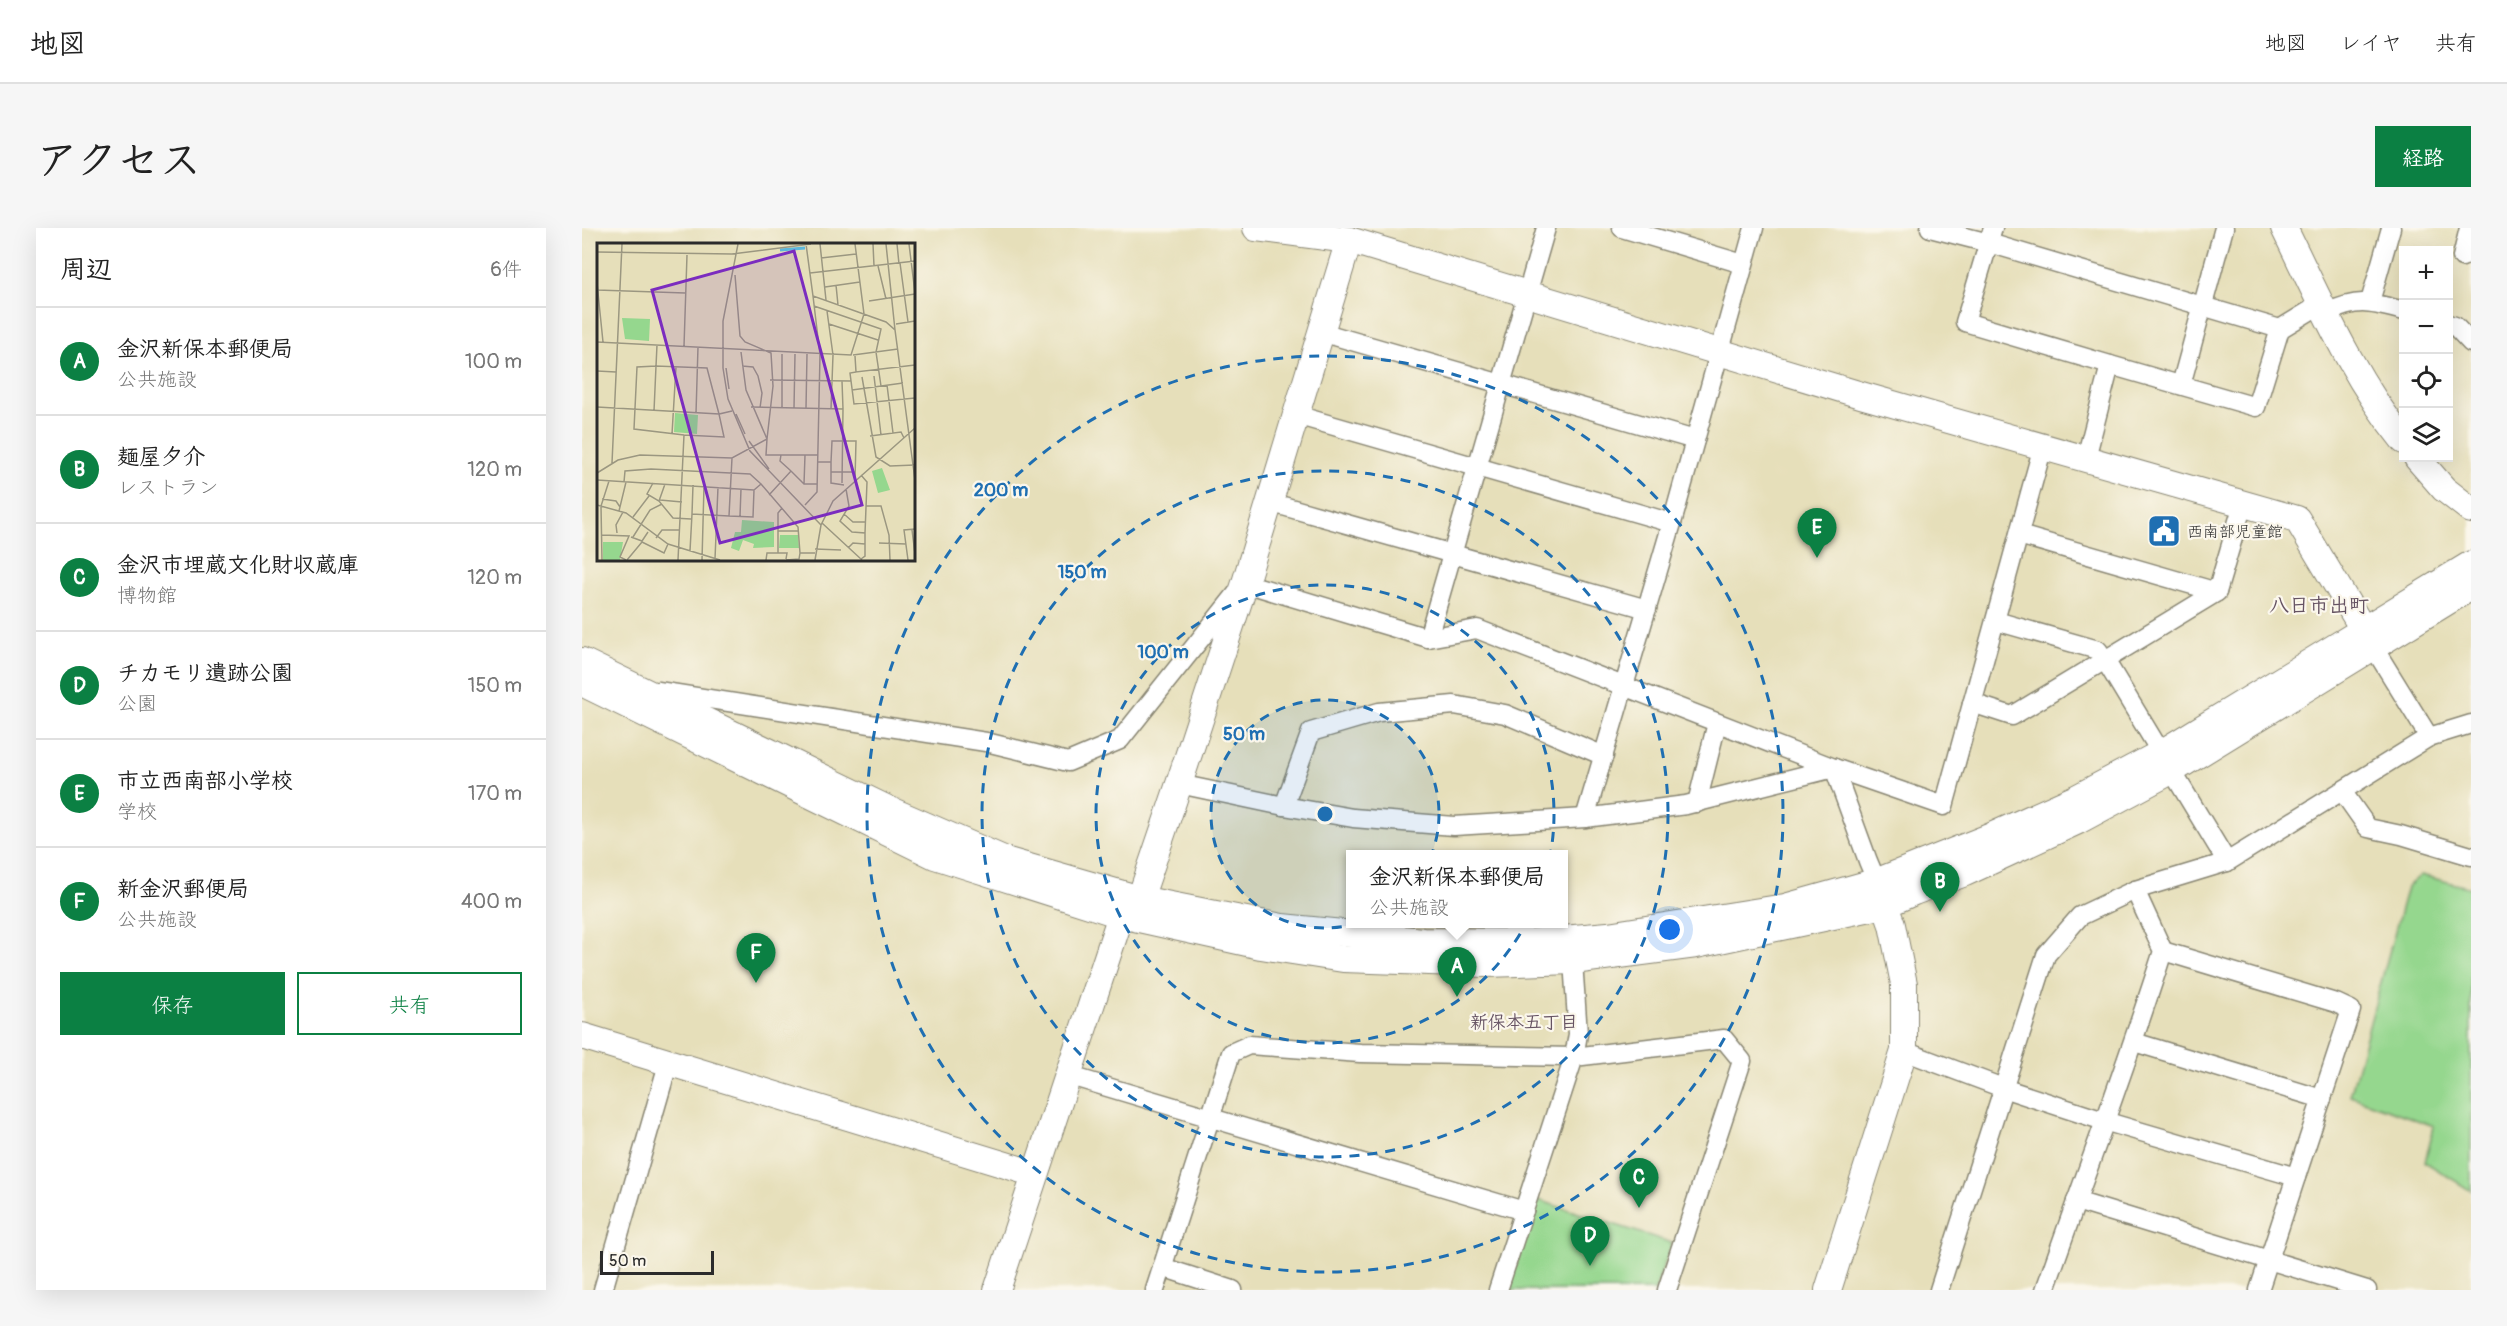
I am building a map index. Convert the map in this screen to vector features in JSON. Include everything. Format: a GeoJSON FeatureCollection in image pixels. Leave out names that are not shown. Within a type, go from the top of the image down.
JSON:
{"type":"FeatureCollection","features":[{"type":"Feature","properties":{"kind":"street"},"geometry":{"type":"LineString","coordinates":[[1256,228],[1350,234],[1527,295],[2296,519],[2429,737]]}},
{"type":"Feature","properties":{"kind":"street"},"geometry":{"type":"LineString","coordinates":[[1428,638],[1546,228]]}},
{"type":"Feature","properties":{"kind":"street"},"geometry":{"type":"LineString","coordinates":[[1622,228],[1743,264]]}},
{"type":"Feature","properties":{"kind":"street"},"geometry":{"type":"LineString","coordinates":[[1585,818],[1672,523],[1754,228]]}},
{"type":"Feature","properties":{"kind":"street"},"geometry":{"type":"LineString","coordinates":[[1930,228],[1991,236],[2280,329],[2323,308],[2347,303],[2370,302],[2399,310]]}},
{"type":"Feature","properties":{"kind":"street"},"geometry":{"type":"LineString","coordinates":[[2181,385],[2224,228]]}},
{"type":"Feature","properties":{"kind":"street"},"geometry":{"type":"LineString","coordinates":[[2370,302],[2391,228]]}},
{"type":"Feature","properties":{"kind":"street"},"geometry":{"type":"LineString","coordinates":[[2462,256],[2469,228]]}},
{"type":"Feature","properties":{"kind":"street"},"geometry":{"type":"LineString","coordinates":[[2282,229],[2365,388],[2399,435]]}},
{"type":"Feature","properties":{"kind":"street"},"geometry":{"type":"LineString","coordinates":[[997,1290],[1067,1075],[1179,784],[1245,583],[1350,234]]}},
{"type":"Feature","properties":{"kind":"street"},"geometry":{"type":"LineString","coordinates":[[1991,236],[1965,322],[2256,407],[2280,329]]}},
{"type":"Feature","properties":{"kind":"street"},"geometry":{"type":"LineString","coordinates":[[2453,325],[2471,343]]}},
{"type":"Feature","properties":{"kind":"street"},"geometry":{"type":"LineString","coordinates":[[1321,332],[1695,440]]}},
{"type":"Feature","properties":{"kind":"street"},"geometry":{"type":"LineString","coordinates":[[2085,458],[2110,365]]}},
{"type":"Feature","properties":{"kind":"street"},"geometry":{"type":"LineString","coordinates":[[1296,415],[1477,469],[1672,523]]}},
{"type":"Feature","properties":{"kind":"street"},"geometry":{"type":"LineString","coordinates":[[1245,583],[1428,638],[1477,629],[1834,768],[1944,806],[2043,446]]}},
{"type":"Feature","properties":{"kind":"street"},"geometry":{"type":"LineString","coordinates":[[2420,462],[2444,489],[2471,510]]}},
{"type":"Feature","properties":{"kind":"street"},"geometry":{"type":"LineString","coordinates":[[1269,502],[1647,609]]}},
{"type":"Feature","properties":{"kind":"street"},"geometry":{"type":"LineString","coordinates":[[1972,704],[2012,716],[2217,592],[2243,504]]}},
{"type":"Feature","properties":{"kind":"street"},"geometry":{"type":"LineString","coordinates":[[2019,535],[2217,592]]}},
{"type":"Feature","properties":{"kind":"street"},"geometry":{"type":"LineString","coordinates":[[2369,639],[2471,564]]}},
{"type":"Feature","properties":{"kind":"street"},"geometry":{"type":"LineString","coordinates":[[635,688],[986,742],[1068,762],[1120,740],[1245,583]]}},
{"type":"Feature","properties":{"kind":"street"},"geometry":{"type":"LineString","coordinates":[[582,661],[888,809],[1008,861],[1130,907],[1282,927],[1422,941],[1529,942],[1608,935],[1882,893],[1914,891],[1965,873],[2078,821],[2167,761],[2369,639],[2471,587]]}},
{"type":"Feature","properties":{"kind":"street"},"geometry":{"type":"LineString","coordinates":[[1996,621],[2098,650],[2228,862]]}},
{"type":"Feature","properties":{"kind":"street"},"geometry":{"type":"LineString","coordinates":[[582,683],[935,856],[1130,907],[1261,946],[1343,959],[1487,964],[1573,961],[1696,945],[1882,893]]}},
{"type":"Feature","properties":{"kind":"street"},"geometry":{"type":"LineString","coordinates":[[1284,807],[1311,732],[1379,712],[1454,705],[1505,714],[1604,756]]}},
{"type":"Feature","properties":{"kind":"street"},"geometry":{"type":"LineString","coordinates":[[1697,803],[1717,723]]}},
{"type":"Feature","properties":{"kind":"street"},"geometry":{"type":"LineString","coordinates":[[1939,1290],[2046,955],[2080,916],[2134,890],[2228,862],[2429,737],[2471,724]]}},
{"type":"Feature","properties":{"kind":"street"},"geometry":{"type":"LineString","coordinates":[[1179,784],[1284,807],[1353,818],[1454,826],[1585,818],[1697,803],[1834,768]]}},
{"type":"Feature","properties":{"kind":"street"},"geometry":{"type":"LineString","coordinates":[[1828,1290],[1904,1051],[1904,984],[1882,893],[1834,768]]}},
{"type":"Feature","properties":{"kind":"street"},"geometry":{"type":"LineString","coordinates":[[2342,791],[2368,828],[2401,835],[2471,856]]}},
{"type":"Feature","properties":{"kind":"street"},"geometry":{"type":"LineString","coordinates":[[2045,1290],[2134,1042],[2163,951],[2134,890]]}},
{"type":"Feature","properties":{"kind":"street"},"geometry":{"type":"LineString","coordinates":[[2163,951],[2336,1003],[2351,1010],[2259,1290]]}},
{"type":"Feature","properties":{"kind":"street"},"geometry":{"type":"LineString","coordinates":[[1498,1290],[1574,1057],[1578,1034],[1573,961]]}},
{"type":"Feature","properties":{"kind":"street"},"geometry":{"type":"LineString","coordinates":[[582,1036],[1035,1174]]}},
{"type":"Feature","properties":{"kind":"street"},"geometry":{"type":"LineString","coordinates":[[1155,1290],[1231,1053],[1249,1044],[1360,1053],[1574,1057],[1724,1039],[1742,1061],[1667,1290]]}},
{"type":"Feature","properties":{"kind":"street"},"geometry":{"type":"LineString","coordinates":[[2134,1042],[2322,1099]]}},
{"type":"Feature","properties":{"kind":"street"},"geometry":{"type":"LineString","coordinates":[[1904,1051],[2003,1088],[2104,1121],[2296,1177]]}},
{"type":"Feature","properties":{"kind":"street"},"geometry":{"type":"LineString","coordinates":[[603,1290],[668,1064]]}},
{"type":"Feature","properties":{"kind":"street"},"geometry":{"type":"LineString","coordinates":[[1067,1075],[1524,1211]]}},
{"type":"Feature","properties":{"kind":"street"},"geometry":{"type":"LineString","coordinates":[[2076,1201],[2367,1290]]}},
{"type":"Feature","properties":{"kind":"street"},"geometry":{"type":"LineString","coordinates":[[1162,1267],[1233,1290]]}},
{"type":"Feature","properties":{"kind":"green space"},"geometry":{"type":"Polygon","coordinates":[[[2421,875],[2471,888],[2471,1191],[2425,1162],[2434,1126],[2350,1096],[2407,887],[2421,875]]]}},
{"type":"Feature","properties":{"kind":"green space"},"geometry":{"type":"Polygon","coordinates":[[[1538,1200],[1672,1243],[1655,1290],[1508,1290],[1538,1200]]]}},
{"type":"Feature","properties":{"kind":"place","name":"西南部児童館"},"geometry":{"type":"Point","coordinates":[2164,531]}},
{"type":"Feature","properties":{"kind":"place","name":"市立西南部小学校"},"geometry":{"type":"Point","coordinates":[1817,558]}},
{"type":"Feature","properties":{"kind":"place","name":"麺屋夕介"},"geometry":{"type":"Point","coordinates":[1940,912]}},
{"type":"Feature","properties":{"kind":"place","name":"新金沢郵便局"},"geometry":{"type":"Point","coordinates":[756,983]}},
{"type":"Feature","properties":{"kind":"place","name":"金沢新保本郵便局"},"geometry":{"type":"Point","coordinates":[1457,997]}},
{"type":"Feature","properties":{"kind":"place","name":"金沢市埋蔵文化財収蔵庫"},"geometry":{"type":"Point","coordinates":[1639,1208]}},
{"type":"Feature","properties":{"kind":"place","name":"チカモリ遺跡公園"},"geometry":{"type":"Point","coordinates":[1590,1266]}},
{"type":"Feature","properties":{"kind":"district","name":"八日市出町"},"geometry":{"type":"Point","coordinates":[2319,605]}},
{"type":"Feature","properties":{"kind":"district","name":"新保本五丁目"},"geometry":{"type":"Point","coordinates":[1524,1022]}}]}
